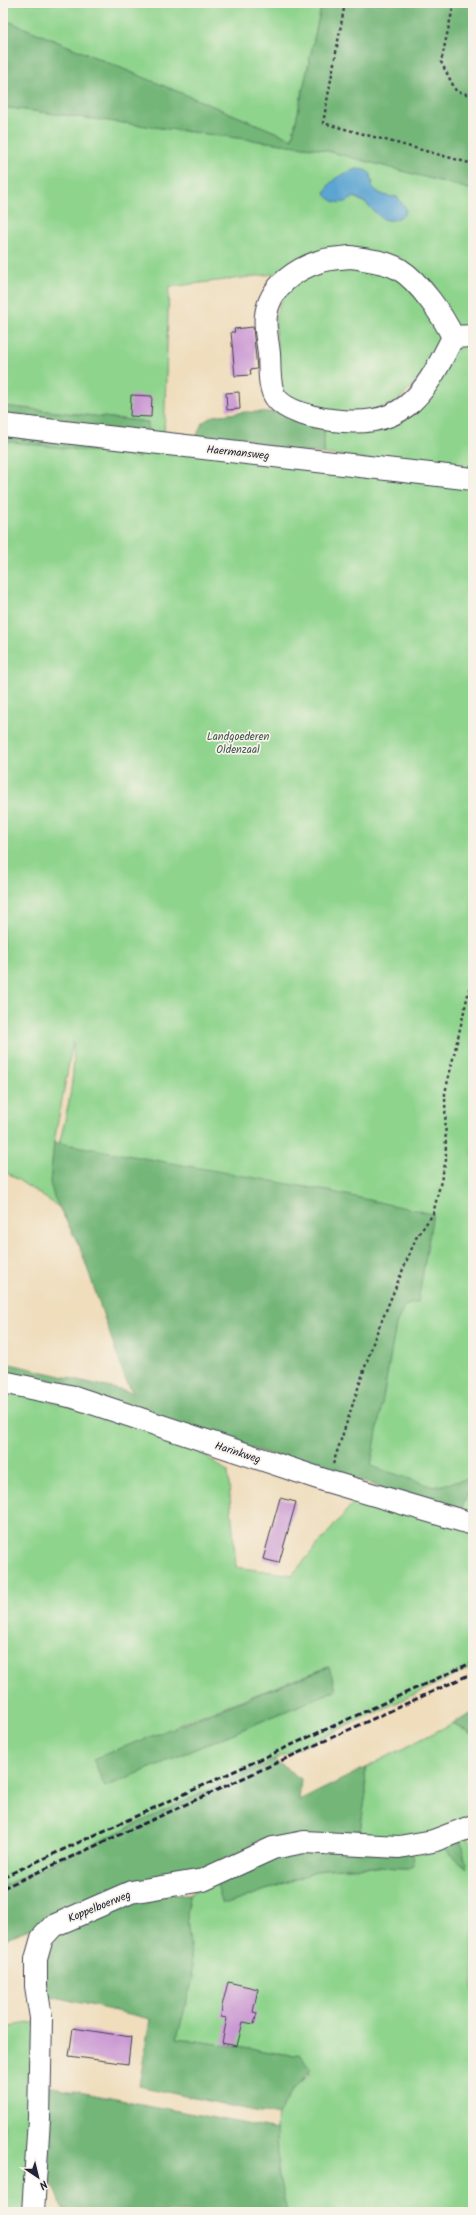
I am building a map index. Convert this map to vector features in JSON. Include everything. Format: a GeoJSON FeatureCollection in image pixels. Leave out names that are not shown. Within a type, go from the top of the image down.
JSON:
{"type":"FeatureCollection","features":[{"type":"Feature","properties":{"kind":"street"},"geometry":{"type":"LineString","coordinates":[[351,257],[378,261],[400,270],[417,284],[448,325],[463,337],[416,399],[396,414],[372,421],[345,422],[310,417],[286,406],[276,398],[271,383],[266,315],[272,298],[282,282],[299,270],[323,260],[351,257]]}},
{"type":"Feature","properties":{"kind":"street","name":"Haermansweg"},"geometry":{"type":"LineString","coordinates":[[3,425],[473,479]]}},
{"type":"Feature","properties":{"kind":"street","name":"Harinkweg"},"geometry":{"type":"LineString","coordinates":[[3,1382],[74,1397],[327,1481],[473,1524]]}},
{"type":"Feature","properties":{"kind":"street","name":"Koppelboerweg"},"geometry":{"type":"LineString","coordinates":[[34,2212],[39,2126],[41,2018],[36,1986],[36,1959],[42,1938],[53,1926],[131,1892],[203,1880],[273,1848],[304,1842],[399,1847],[433,1841],[473,1826]]}},
{"type":"Feature","properties":{"kind":"path"},"geometry":{"type":"LineString","coordinates":[[345,3],[323,123],[473,164]]}},
{"type":"Feature","properties":{"kind":"path"},"geometry":{"type":"LineString","coordinates":[[454,3],[441,62],[456,91],[473,96]]}},
{"type":"Feature","properties":{"kind":"path"},"geometry":{"type":"LineString","coordinates":[[327,1481],[375,1337],[416,1238],[434,1214],[446,1160],[444,1093],[473,973]]}},
{"type":"Feature","properties":{"kind":"green space"},"geometry":{"type":"Polygon","coordinates":[[[3,3],[322,3],[292,139],[5,20],[3,19],[3,3]]]}},
{"type":"Feature","properties":{"kind":"green space"},"geometry":{"type":"Polygon","coordinates":[[[322,3],[473,3],[473,190],[320,149],[3,107],[3,19],[292,139],[322,3]]]}},
{"type":"Feature","properties":{"kind":"green space"},"geometry":{"type":"Polygon","coordinates":[[[3,107],[320,149],[473,190],[473,329],[458,330],[394,259],[169,287],[164,437],[147,434],[148,422],[3,406],[3,107]],[[357,169],[335,179],[354,197],[367,204],[402,204],[397,197],[390,197],[375,190],[372,187],[373,181],[357,169]]]}},
{"type":"Feature","properties":{"kind":"green space"},"geometry":{"type":"Polygon","coordinates":[[[346,262],[394,271],[444,330],[413,396],[353,419],[287,400],[279,379],[275,316],[290,279],[346,262]]]}},
{"type":"Feature","properties":{"kind":"green space"},"geometry":{"type":"Polygon","coordinates":[[[473,342],[473,472],[324,454],[324,425],[369,427],[460,343],[473,342]]]}},
{"type":"Feature","properties":{"kind":"green space"},"geometry":{"type":"Polygon","coordinates":[[[3,406],[148,422],[147,434],[3,417],[3,406]]]}},
{"type":"Feature","properties":{"kind":"green space"},"geometry":{"type":"Polygon","coordinates":[[[245,412],[279,412],[324,425],[324,454],[195,440],[202,423],[213,416],[245,412]]]}},
{"type":"Feature","properties":{"kind":"green space","name":"Landgoederen Oldenzaal"},"geometry":{"type":"Polygon","coordinates":[[[3,430],[473,483],[473,1514],[381,1490],[80,1247],[59,1207],[3,1170],[3,430]],[[73,1042],[54,1142],[51,1176],[67,1110],[73,1076],[73,1042]]]}},
{"type":"Feature","properties":{"kind":"green space"},"geometry":{"type":"Polygon","coordinates":[[[3,430],[138,444],[139,457],[3,441],[3,430]]]}},
{"type":"Feature","properties":{"kind":"green space"},"geometry":{"type":"Polygon","coordinates":[[[54,1142],[328,1191],[433,1214],[418,1302],[404,1306],[396,1325],[371,1466],[434,1487],[471,1478],[473,1480],[461,1511],[3,1375],[3,1363],[6,1363],[133,1393],[125,1378],[80,1247],[54,1197],[50,1183],[54,1142]]]}},
{"type":"Feature","properties":{"kind":"green space"},"geometry":{"type":"Polygon","coordinates":[[[3,1388],[194,1441],[202,1453],[228,1472],[236,1567],[292,1575],[360,1495],[473,1526],[473,1667],[3,1886],[3,1388]],[[328,1667],[176,1725],[105,1787],[336,1690],[328,1667]]]}},
{"type":"Feature","properties":{"kind":"green space"},"geometry":{"type":"Polygon","coordinates":[[[329,1667],[336,1690],[105,1787],[93,1759],[329,1667]]]}},
{"type":"Feature","properties":{"kind":"green space"},"geometry":{"type":"Polygon","coordinates":[[[473,1713],[473,1735],[453,1723],[473,1713]]]}},
{"type":"Feature","properties":{"kind":"green space"},"geometry":{"type":"Polygon","coordinates":[[[453,1723],[473,1735],[473,1820],[428,1837],[359,1838],[366,1793],[365,1768],[453,1723]]]}},
{"type":"Feature","properties":{"kind":"green space"},"geometry":{"type":"Polygon","coordinates":[[[274,1760],[301,1779],[299,1801],[365,1768],[366,1793],[359,1838],[213,1868],[46,1926],[26,1930],[3,1940],[3,1886],[274,1760]]]}},
{"type":"Feature","properties":{"kind":"green space"},"geometry":{"type":"Polygon","coordinates":[[[466,1836],[473,1845],[473,2212],[287,2212],[277,2166],[275,2133],[278,2117],[283,2103],[292,2090],[311,2074],[300,2054],[291,2055],[176,2038],[193,1978],[187,1916],[189,1894],[216,1880],[230,1903],[324,1869],[369,1867],[408,1868],[412,1852],[441,1846],[467,1867],[460,1839],[466,1836]]]}},
{"type":"Feature","properties":{"kind":"green space"},"geometry":{"type":"Polygon","coordinates":[[[460,1839],[467,1868],[441,1846],[460,1839]]]}},
{"type":"Feature","properties":{"kind":"green space"},"geometry":{"type":"Polygon","coordinates":[[[308,1848],[412,1852],[413,1866],[408,1868],[369,1867],[324,1869],[230,1903],[222,1903],[216,1880],[272,1856],[308,1848]]]}},
{"type":"Feature","properties":{"kind":"green space"},"geometry":{"type":"Polygon","coordinates":[[[189,1894],[187,1916],[193,1978],[177,2038],[291,2055],[300,2054],[312,2070],[291,2091],[278,2116],[139,2086],[150,2019],[42,1994],[40,1969],[50,1938],[123,1903],[161,1895],[189,1894]]]}},
{"type":"Feature","properties":{"kind":"green space"},"geometry":{"type":"Polygon","coordinates":[[[36,2022],[26,2212],[3,2212],[3,2027],[36,2022]]]}},
{"type":"Feature","properties":{"kind":"green space"},"geometry":{"type":"Polygon","coordinates":[[[48,2086],[277,2130],[279,2177],[287,2212],[65,2212],[56,2190],[42,2169],[48,2086]]]}},
{"type":"Feature","properties":{"kind":"water"},"geometry":{"type":"Polygon","coordinates":[[[357,169],[365,170],[371,174],[372,187],[378,192],[387,196],[397,197],[406,209],[405,214],[396,219],[384,219],[368,205],[354,197],[350,200],[339,203],[328,198],[325,194],[329,184],[337,177],[357,169]]]}},
{"type":"Feature","properties":{"kind":"building"},"geometry":{"type":"Polygon","coordinates":[[[253,327],[257,369],[250,370],[251,375],[235,376],[231,332],[235,332],[234,329],[253,327]]]}},
{"type":"Feature","properties":{"kind":"building"},"geometry":{"type":"Polygon","coordinates":[[[239,392],[240,409],[227,410],[226,393],[239,392]]]}},
{"type":"Feature","properties":{"kind":"building"},"geometry":{"type":"Polygon","coordinates":[[[131,395],[152,396],[151,417],[130,416],[131,395]]]}},
{"type":"Feature","properties":{"kind":"building"},"geometry":{"type":"Polygon","coordinates":[[[280,1498],[296,1502],[279,1563],[263,1559],[280,1498]]]}},
{"type":"Feature","properties":{"kind":"building"},"geometry":{"type":"Polygon","coordinates":[[[228,1982],[258,1989],[253,2012],[257,2013],[254,2024],[243,2022],[237,2046],[222,2043],[227,2018],[221,2017],[222,2006],[228,1982]]]}},
{"type":"Feature","properties":{"kind":"building"},"geometry":{"type":"Polygon","coordinates":[[[73,2028],[131,2037],[128,2064],[69,2056],[73,2028]]]}},
{"type":"Feature","properties":{"kind":"railway"},"geometry":{"type":"LineString","coordinates":[[3,1877],[473,1662]]}},
{"type":"Feature","properties":{"kind":"railway"},"geometry":{"type":"LineString","coordinates":[[3,1888],[473,1673]]}}]}
